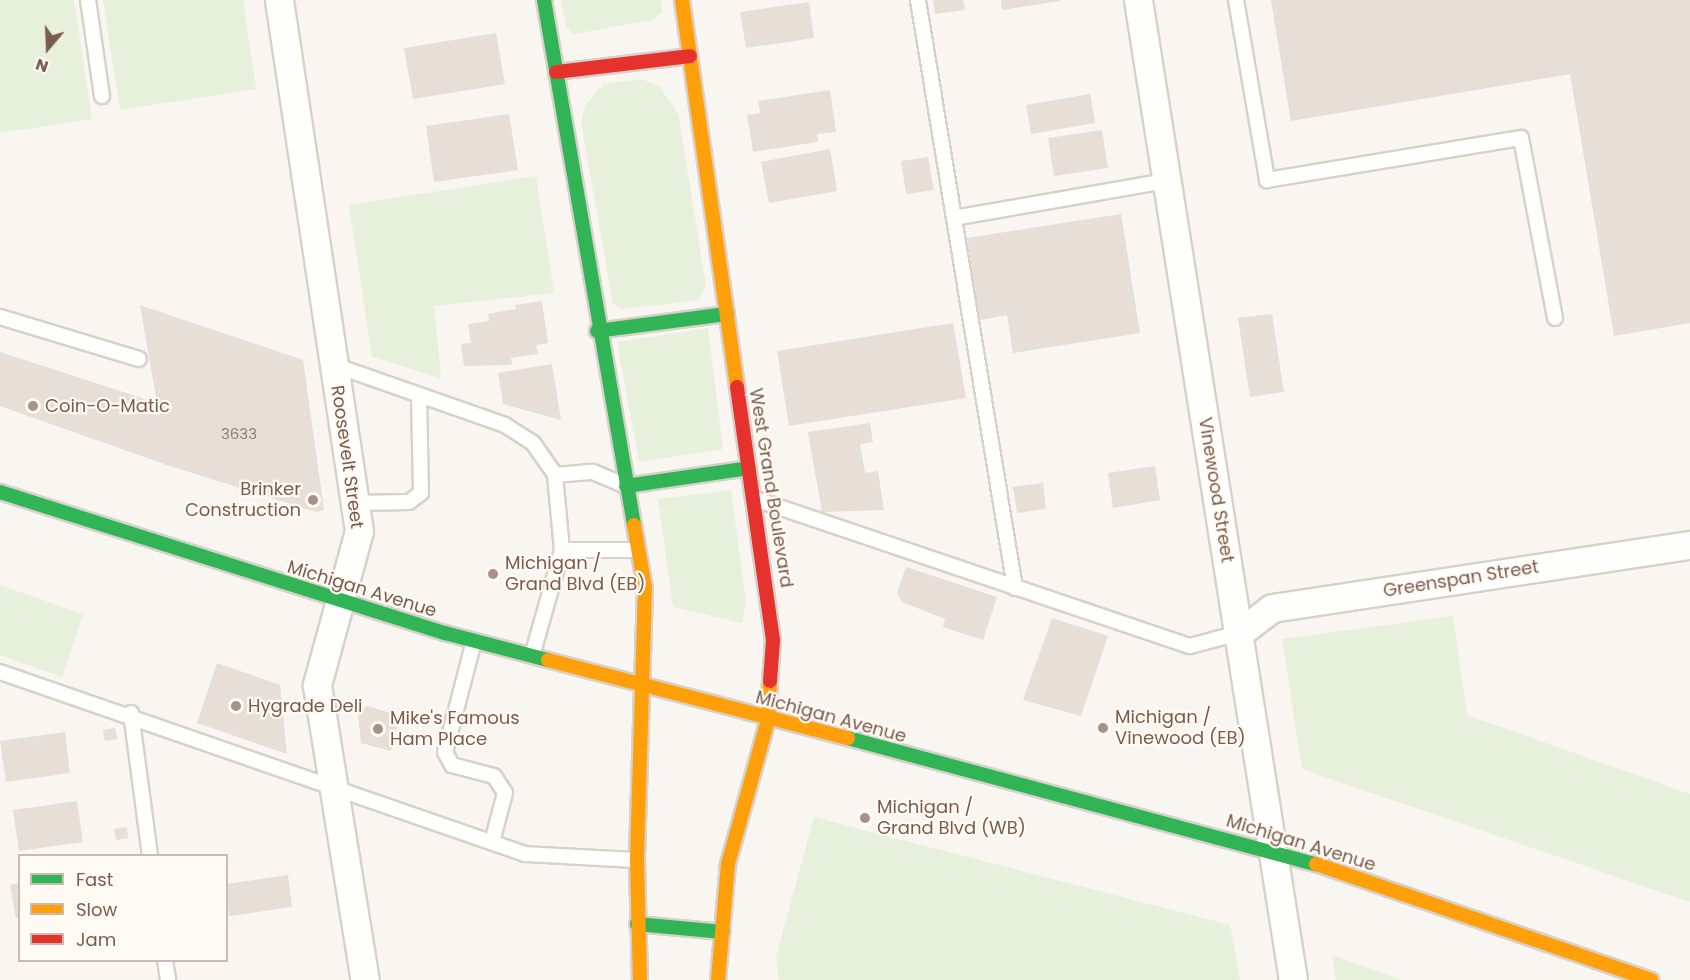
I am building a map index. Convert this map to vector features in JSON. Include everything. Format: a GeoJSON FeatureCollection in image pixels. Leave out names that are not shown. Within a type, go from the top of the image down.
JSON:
{"type":"FeatureCollection","features":[{"type":"Feature","properties":{"kind":"main road"},"geometry":{"type":"LineString","coordinates":[[544,0],[597,331],[645,588],[637,860],[640,980]]}},
{"type":"Feature","properties":{"kind":"main road","name":"West Grand Boulevard"},"geometry":{"type":"LineString","coordinates":[[682,0],[748,468],[770,602],[768,720],[728,864],[718,980]]}},
{"type":"Feature","properties":{"kind":"main road"},"geometry":{"type":"LineString","coordinates":[[556,72],[690,56]]}},
{"type":"Feature","properties":{"kind":"main road"},"geometry":{"type":"LineString","coordinates":[[597,331],[727,314]]}},
{"type":"Feature","properties":{"kind":"main road"},"geometry":{"type":"LineString","coordinates":[[626,486],[748,468]]}},
{"type":"Feature","properties":{"kind":"main road","name":"Michigan Avenue"},"geometry":{"type":"LineString","coordinates":[[0,492],[343,604],[474,641],[768,720],[1272,849],[1651,980]]}},
{"type":"Feature","properties":{"kind":"main road"},"geometry":{"type":"LineString","coordinates":[[637,924],[723,932]]}},
{"type":"Feature","properties":{"kind":"street","name":"Roosevelt Street"},"geometry":{"type":"LineString","coordinates":[[279,0],[359,531],[343,604],[317,685],[336,784],[365,980]]}},
{"type":"Feature","properties":{"kind":"street","name":"Vinewood Street"},"geometry":{"type":"LineString","coordinates":[[1138,0],[1293,980]]}},
{"type":"Feature","properties":{"kind":"street","name":"Greenspan Street"},"geometry":{"type":"LineString","coordinates":[[1239,633],[1272,608],[1690,545]]}},
{"type":"Feature","properties":{"kind":"lane"},"geometry":{"type":"LineString","coordinates":[[88,0],[102,96]]}},
{"type":"Feature","properties":{"kind":"lane"},"geometry":{"type":"LineString","coordinates":[[918,0],[1015,588]]}},
{"type":"Feature","properties":{"kind":"lane"},"geometry":{"type":"LineString","coordinates":[[1236,0],[1267,180],[1521,138],[1555,318]]}},
{"type":"Feature","properties":{"kind":"lane"},"geometry":{"type":"LineString","coordinates":[[954,218],[1167,181]]}},
{"type":"Feature","properties":{"kind":"lane"},"geometry":{"type":"LineString","coordinates":[[0,317],[139,359]]}},
{"type":"Feature","properties":{"kind":"lane"},"geometry":{"type":"LineString","coordinates":[[334,365],[419,398],[505,424],[532,443],[555,475],[562,550],[532,656]]}},
{"type":"Feature","properties":{"kind":"lane"},"geometry":{"type":"LineString","coordinates":[[355,502],[409,502],[422,493],[419,398]]}},
{"type":"Feature","properties":{"kind":"lane"},"geometry":{"type":"LineString","coordinates":[[555,475],[593,472],[626,486]]}},
{"type":"Feature","properties":{"kind":"lane"},"geometry":{"type":"LineString","coordinates":[[753,498],[1190,646],[1239,633]]}},
{"type":"Feature","properties":{"kind":"lane"},"geometry":{"type":"LineString","coordinates":[[562,550],[638,550]]}},
{"type":"Feature","properties":{"kind":"lane"},"geometry":{"type":"LineString","coordinates":[[474,641],[445,752],[452,765],[494,776],[505,793],[492,842]]}},
{"type":"Feature","properties":{"kind":"lane"},"geometry":{"type":"LineString","coordinates":[[0,672],[131,713],[336,784],[525,854],[637,860]]}},
{"type":"Feature","properties":{"kind":"lane"},"geometry":{"type":"LineString","coordinates":[[131,713],[150,854]]}},
{"type":"Feature","properties":{"kind":"lane"},"geometry":{"type":"LineString","coordinates":[[165,962],[168,980]]}},
{"type":"Feature","properties":{"kind":"green space"},"geometry":{"type":"Polygon","coordinates":[[[0,0],[74,0],[92,119],[0,133],[0,0]]]}},
{"type":"Feature","properties":{"kind":"green space"},"geometry":{"type":"Polygon","coordinates":[[[103,0],[243,0],[256,89],[120,110],[103,0]]]}},
{"type":"Feature","properties":{"kind":"green space"},"geometry":{"type":"Polygon","coordinates":[[[561,0],[661,0],[663,11],[652,20],[574,34],[566,26],[561,0]]]}},
{"type":"Feature","properties":{"kind":"green space"},"geometry":{"type":"Polygon","coordinates":[[[641,79],[659,86],[678,113],[706,286],[698,300],[623,309],[613,304],[581,122],[586,104],[604,84],[641,79]]]}},
{"type":"Feature","properties":{"kind":"green space"},"geometry":{"type":"Polygon","coordinates":[[[536,176],[554,293],[434,306],[441,378],[372,357],[349,205],[536,176]]]}},
{"type":"Feature","properties":{"kind":"green space"},"geometry":{"type":"Polygon","coordinates":[[[708,328],[723,449],[639,462],[617,342],[708,328]]]}},
{"type":"Feature","properties":{"kind":"green space"},"geometry":{"type":"Polygon","coordinates":[[[731,490],[746,602],[742,623],[673,607],[658,499],[731,490]]]}},
{"type":"Feature","properties":{"kind":"green space"},"geometry":{"type":"Polygon","coordinates":[[[0,585],[83,614],[62,677],[0,655],[0,585]]]}},
{"type":"Feature","properties":{"kind":"green space"},"geometry":{"type":"Polygon","coordinates":[[[1453,616],[1467,715],[1690,794],[1690,902],[1302,769],[1282,639],[1453,616]]]}},
{"type":"Feature","properties":{"kind":"green space"},"geometry":{"type":"Polygon","coordinates":[[[814,817],[1230,925],[1240,980],[779,980],[776,957],[814,817]]]}},
{"type":"Feature","properties":{"kind":"green space"},"geometry":{"type":"Polygon","coordinates":[[[1332,955],[1402,980],[1336,980],[1332,955]]]}},
{"type":"Feature","properties":{"kind":"building"},"geometry":{"type":"Polygon","coordinates":[[[933,0],[963,0],[965,10],[935,14],[933,0]]]}},
{"type":"Feature","properties":{"kind":"building"},"geometry":{"type":"Polygon","coordinates":[[[1001,0],[1060,0],[1060,1],[1002,10],[1001,0]]]}},
{"type":"Feature","properties":{"kind":"building"},"geometry":{"type":"Polygon","coordinates":[[[1271,0],[1690,0],[1690,323],[1614,336],[1570,74],[1291,121],[1271,0]]]}},
{"type":"Feature","properties":{"kind":"building"},"geometry":{"type":"Polygon","coordinates":[[[809,2],[814,38],[746,48],[740,12],[809,2]]]}},
{"type":"Feature","properties":{"kind":"building"},"geometry":{"type":"Polygon","coordinates":[[[496,33],[505,84],[413,99],[404,48],[496,33]]]}},
{"type":"Feature","properties":{"kind":"building"},"geometry":{"type":"Polygon","coordinates":[[[830,90],[836,132],[817,134],[818,142],[753,152],[747,115],[760,113],[758,101],[830,90]]]}},
{"type":"Feature","properties":{"kind":"building"},"geometry":{"type":"Polygon","coordinates":[[[1090,94],[1095,123],[1031,134],[1026,105],[1090,94]]]}},
{"type":"Feature","properties":{"kind":"building"},"geometry":{"type":"Polygon","coordinates":[[[509,114],[518,170],[434,182],[426,126],[509,114]]]}},
{"type":"Feature","properties":{"kind":"building"},"geometry":{"type":"Polygon","coordinates":[[[1102,130],[1108,168],[1054,176],[1048,138],[1102,130]]]}},
{"type":"Feature","properties":{"kind":"building"},"geometry":{"type":"Polygon","coordinates":[[[830,149],[837,191],[769,203],[761,162],[830,149]]]}},
{"type":"Feature","properties":{"kind":"building"},"geometry":{"type":"Polygon","coordinates":[[[928,157],[934,190],[906,194],[901,161],[928,157]]]}},
{"type":"Feature","properties":{"kind":"building"},"geometry":{"type":"Polygon","coordinates":[[[1121,214],[1140,333],[1013,353],[1007,315],[980,320],[967,238],[1121,214]]]}},
{"type":"Feature","properties":{"kind":"building"},"geometry":{"type":"Polygon","coordinates":[[[542,301],[548,343],[536,345],[538,354],[511,358],[512,365],[464,366],[461,344],[471,343],[468,324],[489,321],[488,314],[516,309],[515,305],[542,301]]]}},
{"type":"Feature","properties":{"kind":"building"},"geometry":{"type":"Polygon","coordinates":[[[140,305],[303,360],[324,510],[316,512],[167,465],[0,406],[0,352],[157,403],[140,305]]]}},
{"type":"Feature","properties":{"kind":"building"},"geometry":{"type":"Polygon","coordinates":[[[1272,314],[1284,392],[1250,397],[1238,318],[1272,314]]]}},
{"type":"Feature","properties":{"kind":"building"},"geometry":{"type":"Polygon","coordinates":[[[953,323],[966,398],[789,426],[777,351],[953,323]]]}},
{"type":"Feature","properties":{"kind":"building"},"geometry":{"type":"Polygon","coordinates":[[[552,364],[561,420],[503,404],[498,373],[552,364]]]}},
{"type":"Feature","properties":{"kind":"building"},"geometry":{"type":"Polygon","coordinates":[[[870,423],[873,442],[860,444],[865,473],[878,471],[884,510],[822,512],[808,432],[870,423]]]}},
{"type":"Feature","properties":{"kind":"building"},"geometry":{"type":"Polygon","coordinates":[[[1155,466],[1160,500],[1113,508],[1108,473],[1155,466]]]}},
{"type":"Feature","properties":{"kind":"building"},"geometry":{"type":"Polygon","coordinates":[[[1043,483],[1046,509],[1017,513],[1013,487],[1043,483]]]}},
{"type":"Feature","properties":{"kind":"building"},"geometry":{"type":"Polygon","coordinates":[[[906,567],[997,597],[983,640],[943,627],[945,619],[902,602],[897,593],[906,567]]]}},
{"type":"Feature","properties":{"kind":"building"},"geometry":{"type":"Polygon","coordinates":[[[1052,618],[1108,636],[1081,716],[1023,700],[1052,618]]]}},
{"type":"Feature","properties":{"kind":"building"},"geometry":{"type":"Polygon","coordinates":[[[217,663],[280,685],[287,754],[197,723],[217,663]]]}},
{"type":"Feature","properties":{"kind":"building","name":"Mike's Famous Ham Place"},"geometry":{"type":"Polygon","coordinates":[[[367,706],[400,716],[391,751],[361,743],[358,714],[367,706]]]}},
{"type":"Feature","properties":{"kind":"building"},"geometry":{"type":"Polygon","coordinates":[[[115,728],[117,739],[105,741],[103,730],[115,728]]]}},
{"type":"Feature","properties":{"kind":"building"},"geometry":{"type":"Polygon","coordinates":[[[65,732],[70,773],[6,782],[0,741],[65,732]]]}},
{"type":"Feature","properties":{"kind":"building"},"geometry":{"type":"Polygon","coordinates":[[[77,801],[83,842],[19,851],[13,810],[77,801]]]}},
{"type":"Feature","properties":{"kind":"building"},"geometry":{"type":"Polygon","coordinates":[[[127,827],[128,838],[116,840],[114,829],[127,827]]]}},
{"type":"Feature","properties":{"kind":"building"},"geometry":{"type":"Polygon","coordinates":[[[288,875],[292,907],[229,916],[228,884],[288,875]]]}},
{"type":"Feature","properties":{"kind":"building"},"geometry":{"type":"Polygon","coordinates":[[[18,883],[18,918],[16,918],[10,885],[18,883]]]}},
{"type":"Feature","properties":{"kind":"traffic: fast"},"geometry":{"type":"LineString","coordinates":[[544,0],[634,525]]}},
{"type":"Feature","properties":{"kind":"traffic: fast"},"geometry":{"type":"LineString","coordinates":[[597,331],[727,314]]}},
{"type":"Feature","properties":{"kind":"traffic: fast"},"geometry":{"type":"LineString","coordinates":[[626,486],[749,468]]}},
{"type":"Feature","properties":{"kind":"traffic: fast"},"geometry":{"type":"LineString","coordinates":[[0,492],[445,633],[548,660]]}},
{"type":"Feature","properties":{"kind":"traffic: fast"},"geometry":{"type":"LineString","coordinates":[[848,738],[1316,864]]}},
{"type":"Feature","properties":{"kind":"traffic: fast"},"geometry":{"type":"LineString","coordinates":[[637,924],[723,932]]}},
{"type":"Feature","properties":{"kind":"traffic: slow"},"geometry":{"type":"LineString","coordinates":[[682,0],[737,387]]}},
{"type":"Feature","properties":{"kind":"traffic: slow"},"geometry":{"type":"LineString","coordinates":[[634,525],[645,588],[637,860],[640,980]]}},
{"type":"Feature","properties":{"kind":"traffic: slow"},"geometry":{"type":"LineString","coordinates":[[548,660],[848,738]]}},
{"type":"Feature","properties":{"kind":"traffic: slow"},"geometry":{"type":"LineString","coordinates":[[718,980],[728,864],[768,720],[770,681]]}},
{"type":"Feature","properties":{"kind":"traffic: slow"},"geometry":{"type":"LineString","coordinates":[[1316,864],[1651,980]]}},
{"type":"Feature","properties":{"kind":"traffic: jam"},"geometry":{"type":"LineString","coordinates":[[556,72],[690,56]]}},
{"type":"Feature","properties":{"kind":"traffic: jam"},"geometry":{"type":"LineString","coordinates":[[737,387],[773,640],[770,681]]}},
{"type":"Feature","properties":{"kind":"place","name":"Coin-O-Matic"},"geometry":{"type":"Point","coordinates":[33,406]}},
{"type":"Feature","properties":{"kind":"place","name":"Brinker Construction"},"geometry":{"type":"Point","coordinates":[313,500]}},
{"type":"Feature","properties":{"kind":"place","name":"Michigan / Grand Blvd (EB)"},"geometry":{"type":"Point","coordinates":[493,574]}},
{"type":"Feature","properties":{"kind":"place","name":"Hygrade Deli"},"geometry":{"type":"Point","coordinates":[236,706]}},
{"type":"Feature","properties":{"kind":"place","name":"Michigan / Vinewood (EB)"},"geometry":{"type":"Point","coordinates":[1103,728]}},
{"type":"Feature","properties":{"kind":"place","name":"Mike's Famous Ham Place"},"geometry":{"type":"Point","coordinates":[378,729]}},
{"type":"Feature","properties":{"kind":"place","name":"Michigan / Grand Blvd (WB)"},"geometry":{"type":"Point","coordinates":[865,818]}}]}
